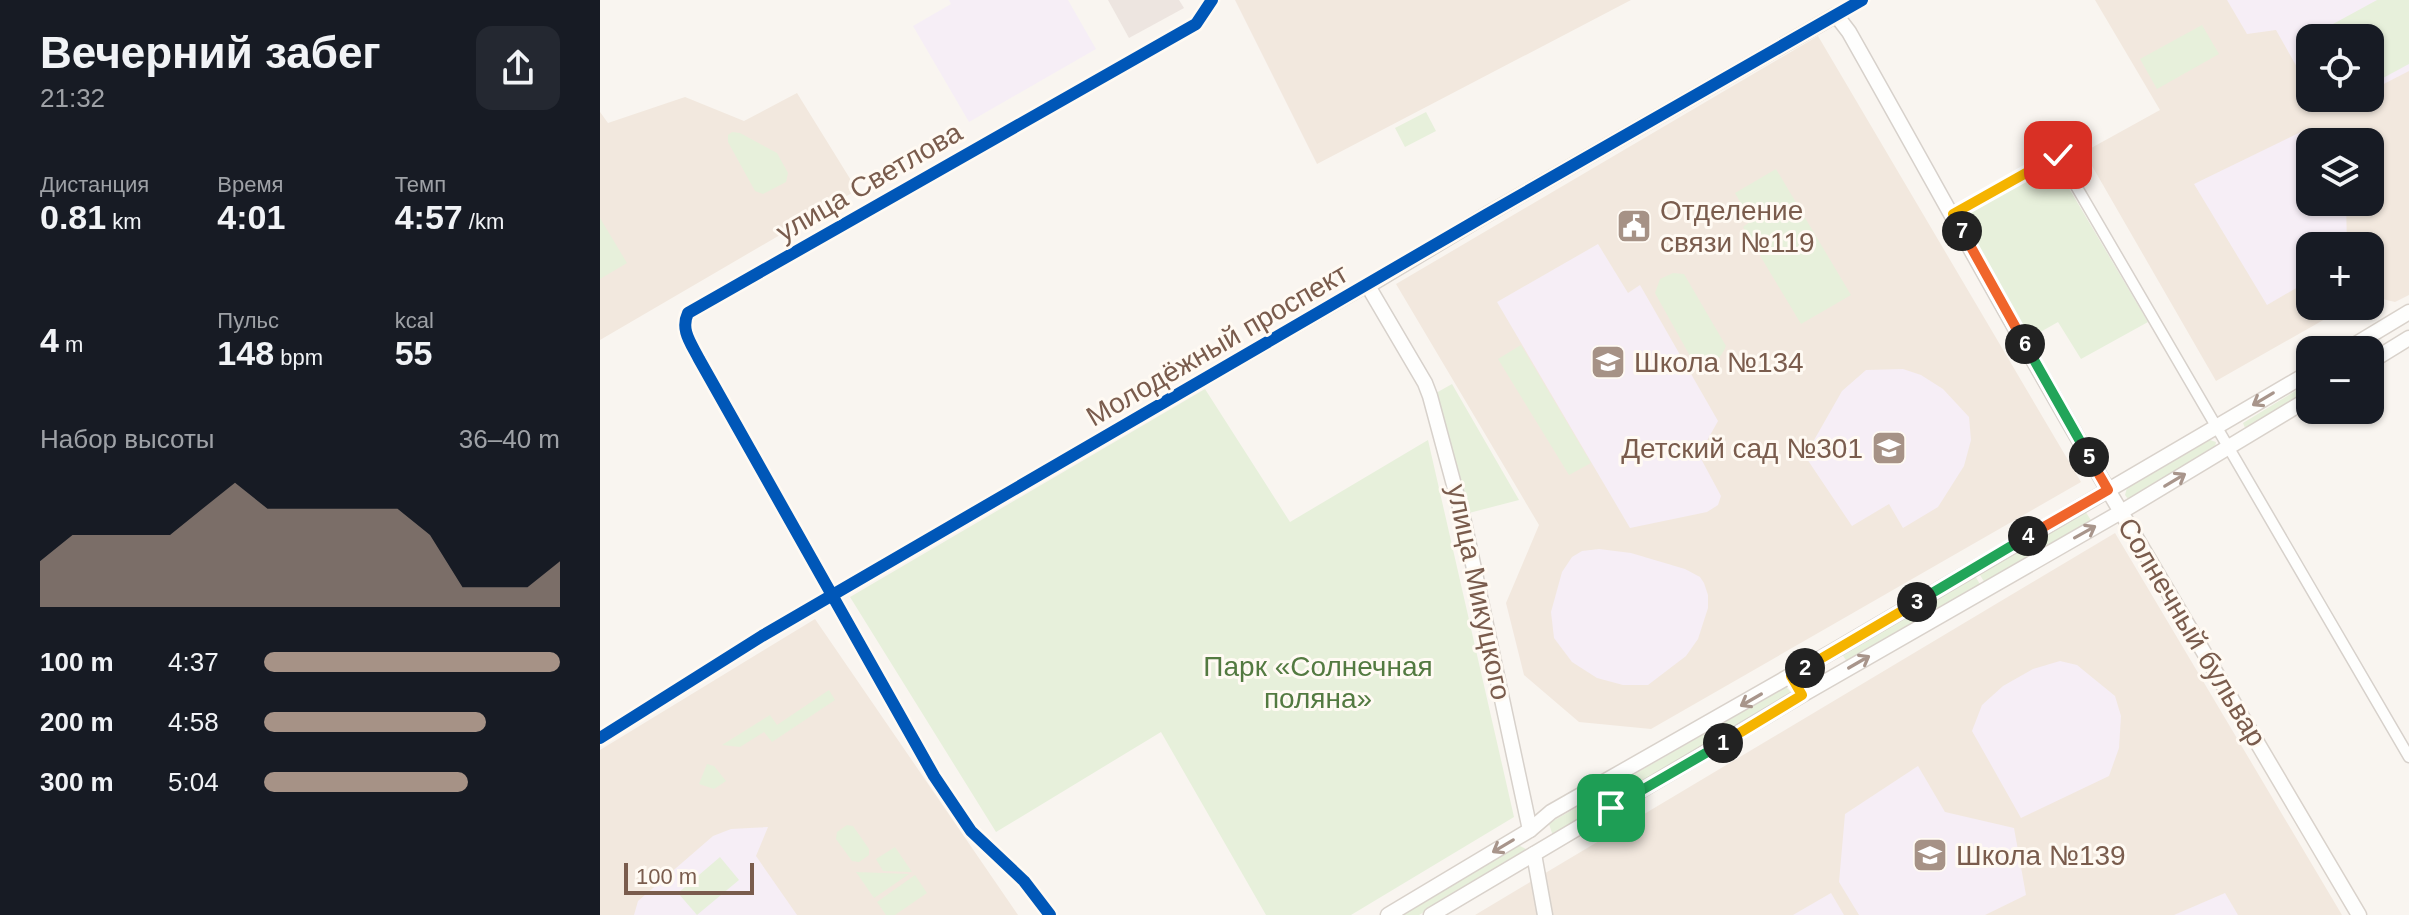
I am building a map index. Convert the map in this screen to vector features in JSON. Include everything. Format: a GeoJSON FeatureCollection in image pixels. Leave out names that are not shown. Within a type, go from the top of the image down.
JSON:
{"type":"FeatureCollection","features":[{"type":"Feature","properties":{"kind":"main road","name":"Солнечный бульвар"},"geometry":{"type":"LineString","coordinates":[[1836,15],[1849,32],[2108,490],[2359,915]]}},
{"type":"Feature","properties":{"kind":"main road","name":"Молодёжный проспект"},"geometry":{"type":"LineString","coordinates":[[1368,286],[1836,15]]}},
{"type":"Feature","properties":{"kind":"main road","name":"улица Микуцкого"},"geometry":{"type":"LineString","coordinates":[[1368,286],[1430,396],[1464,522],[1530,830],[1545,915]]}},
{"type":"Feature","properties":{"kind":"main road"},"geometry":{"type":"LineString","coordinates":[[2369,336],[2409,312]]}},
{"type":"Feature","properties":{"kind":"main road"},"geometry":{"type":"LineString","coordinates":[[2384,353],[2409,338]]}},
{"type":"Feature","properties":{"kind":"main road"},"geometry":{"type":"LineString","coordinates":[[1388,915],[1530,830],[1551,812],[1791,676],[2296,380]]}},
{"type":"Feature","properties":{"kind":"main road"},"geometry":{"type":"LineString","coordinates":[[1431,915],[2296,406]]}},
{"type":"Feature","properties":{"kind":"main road"},"geometry":{"type":"LineString","coordinates":[[1791,676],[1802,695]]}},
{"type":"Feature","properties":{"kind":"street","name":"Молодёжный проспект"},"geometry":{"type":"LineString","coordinates":[[1836,15],[1862,0]]}},
{"type":"Feature","properties":{"kind":"street","name":"улица Светлова"},"geometry":{"type":"LineString","coordinates":[[833,595],[685,332],[683,323],[688,313],[1196,24],[1208,2]]}},
{"type":"Feature","properties":{"kind":"street"},"geometry":{"type":"LineString","coordinates":[[1953,214],[2058,155],[2409,757]]}},
{"type":"Feature","properties":{"kind":"street","name":"Молодёжный проспект"},"geometry":{"type":"LineString","coordinates":[[600,738],[833,595],[1368,286]]}},
{"type":"Feature","properties":{"kind":"street"},"geometry":{"type":"LineString","coordinates":[[833,595],[934,776],[971,831],[1024,881],[1050,915]]}},
{"type":"Feature","properties":{"kind":"shaded area"},"geometry":{"type":"Polygon","coordinates":[[[949,0],[1068,0],[1096,49],[969,122],[913,26],[951,4],[949,0]]]}},
{"type":"Feature","properties":{"kind":"shaded area"},"geometry":{"type":"Polygon","coordinates":[[[1108,0],[1179,0],[1184,8],[1129,38],[1108,0]]]}},
{"type":"Feature","properties":{"kind":"shaded area"},"geometry":{"type":"Polygon","coordinates":[[[1235,0],[1631,0],[1317,164],[1235,0]]]}},
{"type":"Feature","properties":{"kind":"shaded area"},"geometry":{"type":"Polygon","coordinates":[[[2095,0],[2409,0],[2409,295],[2395,302],[2384,299],[2384,232],[2296,232],[2296,320],[2323,320],[2216,381],[2084,152],[2160,110],[2095,0]]]}},
{"type":"Feature","properties":{"kind":"shaded area"},"geometry":{"type":"Polygon","coordinates":[[[2227,0],[2409,0],[2409,71],[2384,84],[2384,24],[2296,24],[2296,65],[2276,30],[2247,34],[2227,0]]]}},
{"type":"Feature","properties":{"kind":"shaded area"},"geometry":{"type":"Polygon","coordinates":[[[1818,36],[2081,482],[1651,729],[1579,722],[1524,675],[1506,603],[1539,525],[1396,284],[1818,36]]]}},
{"type":"Feature","properties":{"kind":"shaded area"},"geometry":{"type":"Polygon","coordinates":[[[797,93],[857,190],[600,340],[600,112],[608,123],[685,97],[744,121],[797,93]]]}},
{"type":"Feature","properties":{"kind":"shaded area"},"geometry":{"type":"Polygon","coordinates":[[[2296,134],[2296,216],[2346,216],[2347,232],[2296,232],[2296,288],[2267,305],[2194,184],[2296,134]]]}},
{"type":"Feature","properties":{"kind":"shaded area","name":"Школа №134"},"geometry":{"type":"Polygon","coordinates":[[[1598,244],[1628,293],[1640,285],[1718,421],[1699,455],[1721,496],[1718,505],[1707,512],[1630,528],[1497,302],[1598,244]]]}},
{"type":"Feature","properties":{"kind":"shaded area","name":"Детский сад №301"},"geometry":{"type":"Polygon","coordinates":[[[1903,369],[1921,375],[1943,389],[1969,417],[1971,440],[1964,466],[1938,507],[1903,528],[1889,504],[1852,526],[1805,456],[1842,391],[1866,370],[1903,369]]]}},
{"type":"Feature","properties":{"kind":"shaded area"},"geometry":{"type":"Polygon","coordinates":[[[2115,533],[2342,915],[1475,915],[2115,533]]]}},
{"type":"Feature","properties":{"kind":"shaded area"},"geometry":{"type":"Polygon","coordinates":[[[1599,549],[1631,553],[1685,569],[1700,577],[1704,583],[1708,608],[1698,639],[1686,656],[1648,685],[1623,685],[1597,678],[1572,662],[1554,638],[1551,612],[1562,572],[1572,557],[1582,551],[1599,549]]]}},
{"type":"Feature","properties":{"kind":"shaded area"},"geometry":{"type":"Polygon","coordinates":[[[815,619],[1018,915],[600,915],[600,750],[815,619]]]}},
{"type":"Feature","properties":{"kind":"shaded area"},"geometry":{"type":"Polygon","coordinates":[[[2060,661],[2077,665],[2115,696],[2121,716],[2119,748],[2109,776],[2021,818],[1972,731],[1982,705],[2003,686],[2033,669],[2060,661]]]}},
{"type":"Feature","properties":{"kind":"shaded area","name":"Школа №139"},"geometry":{"type":"Polygon","coordinates":[[[1918,766],[1945,812],[2014,828],[2026,895],[1985,915],[1859,915],[1839,882],[1845,814],[1918,766]]]}},
{"type":"Feature","properties":{"kind":"shaded area"},"geometry":{"type":"Polygon","coordinates":[[[768,827],[756,856],[797,915],[634,915],[638,901],[713,836],[731,829],[768,827]]]}},
{"type":"Feature","properties":{"kind":"shaded area"},"geometry":{"type":"Polygon","coordinates":[[[1831,893],[1844,915],[1793,915],[1831,893]]]}},
{"type":"Feature","properties":{"kind":"shaded area"},"geometry":{"type":"Polygon","coordinates":[[[2225,893],[2238,915],[2174,915],[2225,893]]]}},
{"type":"Feature","properties":{"kind":"green space"},"geometry":{"type":"Polygon","coordinates":[[[2377,0],[2409,0],[2409,64],[2384,77],[2384,24],[2333,24],[2377,0]]]}},
{"type":"Feature","properties":{"kind":"green space"},"geometry":{"type":"Polygon","coordinates":[[[2202,25],[2219,54],[2157,89],[2140,59],[2202,25]]]}},
{"type":"Feature","properties":{"kind":"green space"},"geometry":{"type":"Polygon","coordinates":[[[1426,112],[1436,131],[1405,147],[1395,128],[1426,112]]]}},
{"type":"Feature","properties":{"kind":"green space"},"geometry":{"type":"Polygon","coordinates":[[[740,133],[777,153],[788,173],[786,182],[763,194],[755,191],[728,142],[728,135],[740,133]]]}},
{"type":"Feature","properties":{"kind":"green space"},"geometry":{"type":"Polygon","coordinates":[[[2045,167],[2057,168],[2148,322],[2081,359],[2058,322],[2028,339],[1963,225],[1968,212],[2045,167]]]}},
{"type":"Feature","properties":{"kind":"green space"},"geometry":{"type":"Polygon","coordinates":[[[1776,169],[1851,295],[1801,324],[1743,227],[1751,221],[1735,193],[1776,169]]]}},
{"type":"Feature","properties":{"kind":"green space"},"geometry":{"type":"Polygon","coordinates":[[[600,218],[627,263],[600,279],[600,218]]]}},
{"type":"Feature","properties":{"kind":"green space"},"geometry":{"type":"Polygon","coordinates":[[[1673,273],[1684,274],[1726,346],[1718,359],[1706,365],[1695,365],[1655,293],[1660,279],[1673,273]]]}},
{"type":"Feature","properties":{"kind":"green space"},"geometry":{"type":"Polygon","coordinates":[[[1521,345],[1591,463],[1569,475],[1498,359],[1521,345]]]}},
{"type":"Feature","properties":{"kind":"green space"},"geometry":{"type":"Polygon","coordinates":[[[1452,384],[1519,500],[1469,513],[1436,393],[1452,384]]]}},
{"type":"Feature","properties":{"kind":"green space","name":"Парк «Солнечная поляна»"},"geometry":{"type":"Polygon","coordinates":[[[1205,389],[1290,522],[1428,440],[1514,817],[1351,915],[1266,915],[1161,732],[996,832],[850,597],[1205,389]]]}},
{"type":"Feature","properties":{"kind":"green space"},"geometry":{"type":"Polygon","coordinates":[[[2296,391],[2296,397],[2245,428],[2243,423],[2296,391]]]}},
{"type":"Feature","properties":{"kind":"green space"},"geometry":{"type":"Polygon","coordinates":[[[2210,440],[2216,442],[2215,448],[2133,497],[2128,499],[2125,495],[2127,488],[2210,440]]]}},
{"type":"Feature","properties":{"kind":"green space"},"geometry":{"type":"Polygon","coordinates":[[[2084,509],[2092,522],[1985,583],[1978,572],[2084,509]]]}},
{"type":"Feature","properties":{"kind":"green space"},"geometry":{"type":"Polygon","coordinates":[[[1974,574],[1981,586],[1847,662],[1842,654],[1974,574]]]}},
{"type":"Feature","properties":{"kind":"green space"},"geometry":{"type":"Polygon","coordinates":[[[1786,687],[1791,692],[1789,695],[1553,836],[1549,824],[1553,821],[1786,687]]]}},
{"type":"Feature","properties":{"kind":"green space"},"geometry":{"type":"Polygon","coordinates":[[[829,690],[835,700],[772,742],[764,732],[740,747],[722,745],[770,715],[777,725],[829,690]]]}},
{"type":"Feature","properties":{"kind":"green space"},"geometry":{"type":"Polygon","coordinates":[[[707,764],[714,766],[726,781],[714,789],[699,784],[707,764]]]}},
{"type":"Feature","properties":{"kind":"green space"},"geometry":{"type":"Polygon","coordinates":[[[847,825],[853,826],[869,849],[869,855],[859,862],[852,861],[836,839],[837,832],[847,825]]]}},
{"type":"Feature","properties":{"kind":"green space"},"geometry":{"type":"Polygon","coordinates":[[[1518,845],[1526,849],[1523,854],[1419,915],[1402,915],[1518,845]]]}},
{"type":"Feature","properties":{"kind":"green space"},"geometry":{"type":"Polygon","coordinates":[[[895,847],[912,872],[883,871],[876,859],[895,847]]]}},
{"type":"Feature","properties":{"kind":"green space"},"geometry":{"type":"Polygon","coordinates":[[[720,857],[739,880],[697,915],[678,893],[720,857]]]}},
{"type":"Feature","properties":{"kind":"green space"},"geometry":{"type":"Polygon","coordinates":[[[856,872],[909,874],[874,898],[856,872]]]}},
{"type":"Feature","properties":{"kind":"green space"},"geometry":{"type":"Polygon","coordinates":[[[915,875],[927,893],[895,915],[886,915],[877,902],[915,875]]]}},
{"type":"Feature","properties":{"kind":"cycle path"},"geometry":{"type":"LineString","coordinates":[[1050,915],[1024,881],[971,831],[934,776],[699,359],[688,336],[686,319],[688,313],[1196,24],[1212,0]]}},
{"type":"Feature","properties":{"kind":"cycle path"},"geometry":{"type":"LineString","coordinates":[[600,738],[762,636],[1862,0]]}},
{"type":"Feature","properties":{"kind":"place","name":"Отделение связи №119"},"geometry":{"type":"Point","coordinates":[1634,226]}},
{"type":"Feature","properties":{"kind":"place","name":"Школа №134"},"geometry":{"type":"Point","coordinates":[1608,362]}},
{"type":"Feature","properties":{"kind":"place","name":"Детский сад №301"},"geometry":{"type":"Point","coordinates":[1889,448]}},
{"type":"Feature","properties":{"kind":"place","name":"Школа №139"},"geometry":{"type":"Point","coordinates":[1930,855]}},
{"type":"Feature","properties":{"kind":"route"},"geometry":{"type":"LineString","coordinates":[[1611,808],[1802,695],[1791,676],[2108,490],[1953,214],[2058,155]]}}]}
